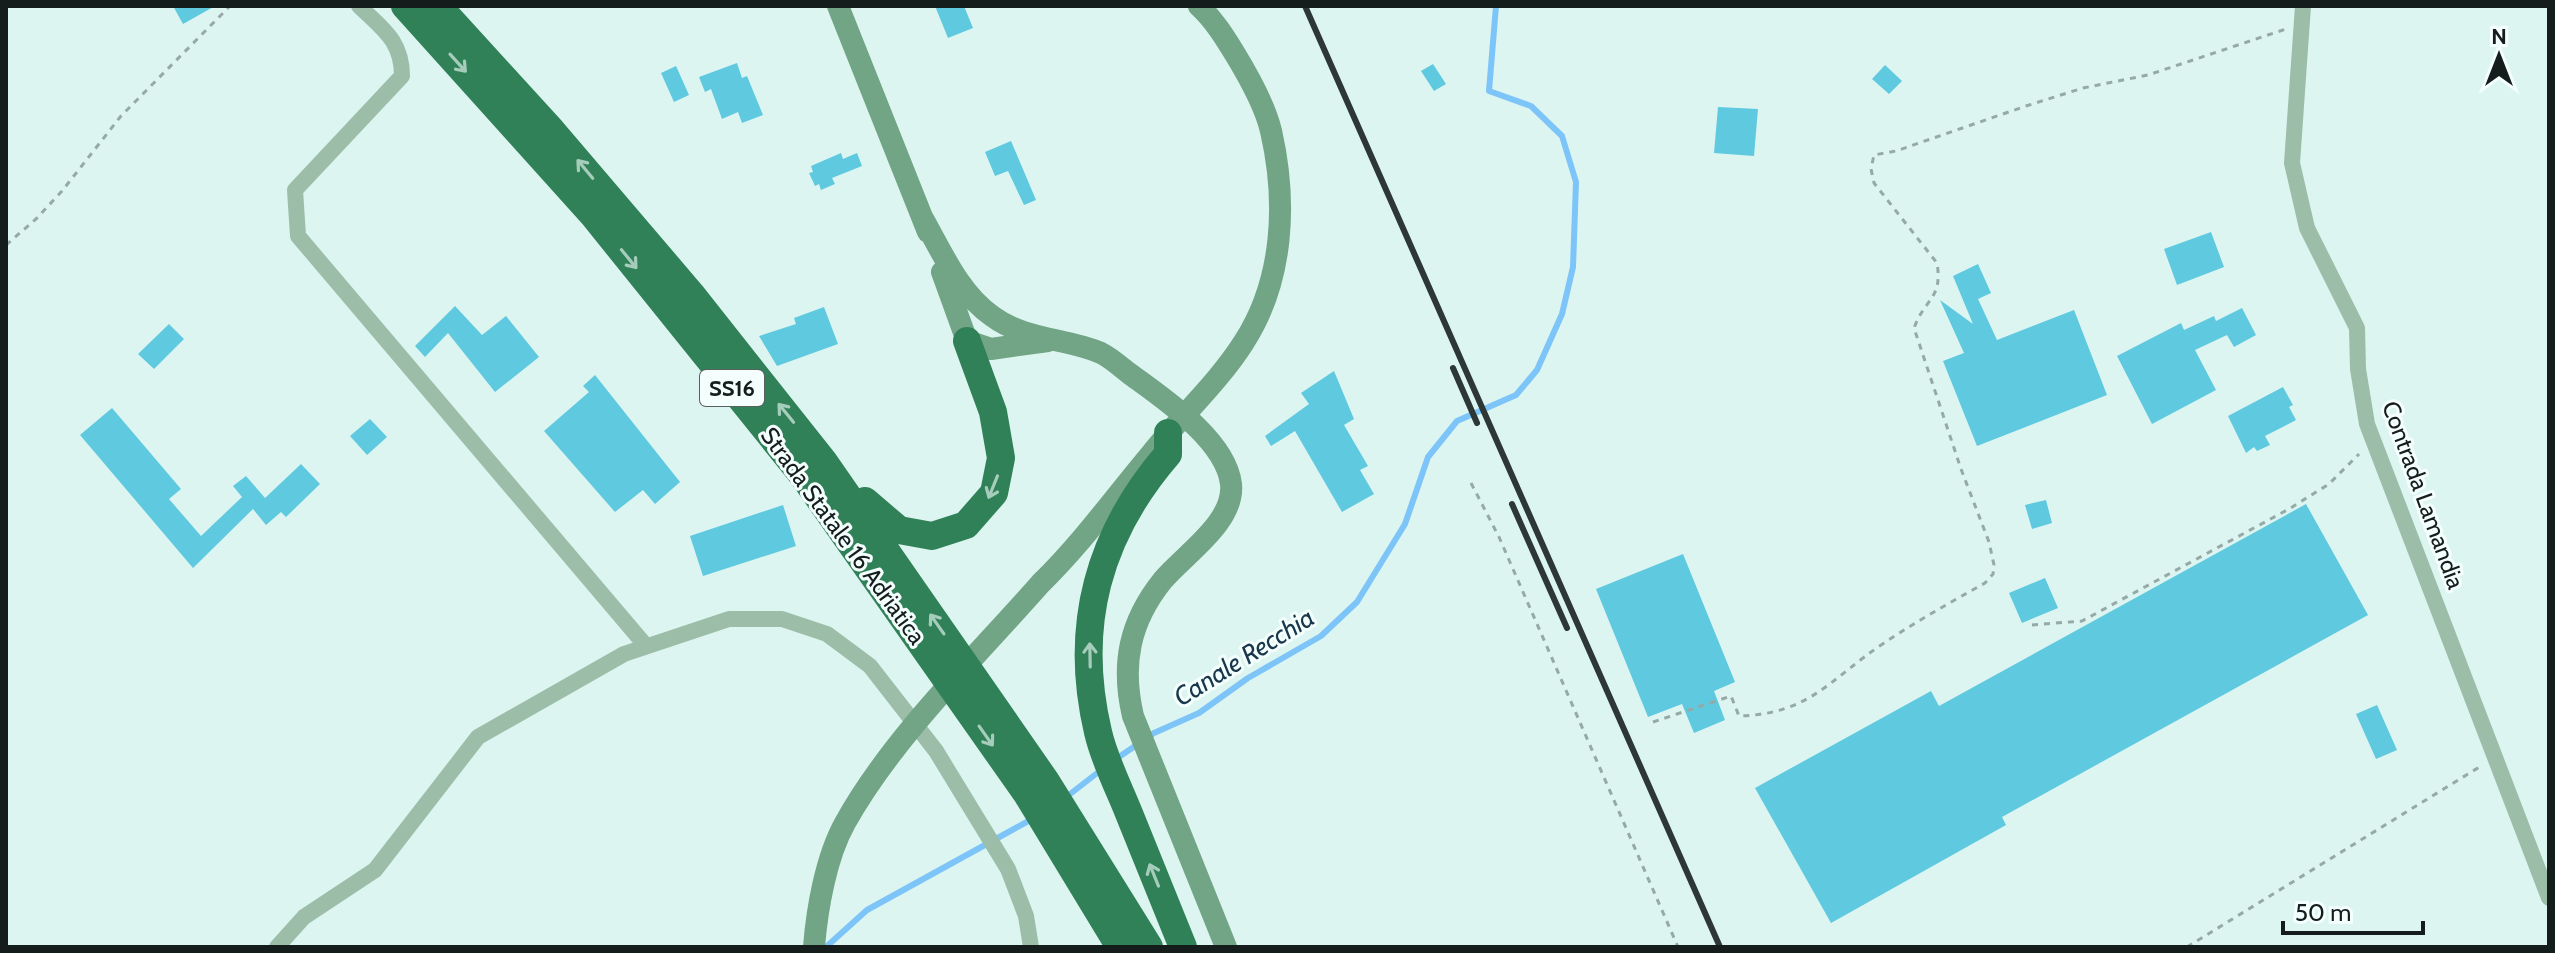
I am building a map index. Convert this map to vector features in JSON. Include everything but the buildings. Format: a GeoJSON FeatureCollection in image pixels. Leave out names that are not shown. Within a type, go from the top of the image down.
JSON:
{"type":"FeatureCollection","features":[{"type":"Feature","properties":{"kind":"highway","name":"Strada Statale 16 Adriatica"},"geometry":{"type":"LineString","coordinates":[[405,6],[594,216],[804,477],[1036,787]]}},
{"type":"Feature","properties":{"kind":"highway","name":"Strada Statale 16 Adriatica"},"geometry":{"type":"LineString","coordinates":[[438,6],[552,131],[672,271],[824,462],[1061,826],[1149,947]]}},
{"type":"Feature","properties":{"kind":"highway"},"geometry":{"type":"LineString","coordinates":[[824,462],[899,530],[932,536],[966,525],[994,493],[1001,458],[993,412],[967,341]]}},
{"type":"Feature","properties":{"kind":"highway"},"geometry":{"type":"LineString","coordinates":[[1168,433],[1168,454],[1145,480],[1118,524],[1098,573],[1089,628],[1090,681],[1098,733],[1183,947]]}},
{"type":"Feature","properties":{"kind":"highway","name":"Strada Statale 16 Adriatica"},"geometry":{"type":"LineString","coordinates":[[1061,826],[1120,947]]}},
{"type":"Feature","properties":{"kind":"main road"},"geometry":{"type":"LineString","coordinates":[[838,6],[922,217],[967,341]]}},
{"type":"Feature","properties":{"kind":"main road"},"geometry":{"type":"LineString","coordinates":[[814,946],[828,869],[844,825],[895,750],[1064,560],[1198,400],[1245,341],[1270,285],[1278,255],[1279,191],[1270,129],[1252,87],[1214,20],[1199,6]]}},
{"type":"Feature","properties":{"kind":"main road"},"geometry":{"type":"LineString","coordinates":[[922,217],[960,284],[989,315],[1009,327],[1101,353],[1174,406],[1224,461],[1231,485],[1228,510],[1163,581],[1139,618],[1127,653],[1127,689],[1133,716],[1226,947]]}},
{"type":"Feature","properties":{"kind":"main road"},"geometry":{"type":"LineString","coordinates":[[967,341],[984,330],[1009,327]]}},
{"type":"Feature","properties":{"kind":"main road"},"geometry":{"type":"LineString","coordinates":[[967,341],[991,349],[1051,340]]}},
{"type":"Feature","properties":{"kind":"street"},"geometry":{"type":"LineString","coordinates":[[359,6],[393,38],[402,58],[402,76],[295,190],[298,236],[646,646]]}},
{"type":"Feature","properties":{"kind":"street","name":"Contrada Lamandia"},"geometry":{"type":"LineString","coordinates":[[2303,6],[2292,163],[2307,228],[2357,328],[2358,369],[2367,424],[2549,898]]}},
{"type":"Feature","properties":{"kind":"street"},"geometry":{"type":"LineString","coordinates":[[277,947],[304,917],[375,870],[478,737],[624,654],[729,619],[782,619],[827,634],[870,666],[936,751],[1008,869],[1026,916],[1031,947]]}},
{"type":"Feature","properties":{"kind":"path"},"geometry":{"type":"LineString","coordinates":[[6,245],[45,210],[121,116],[230,6]]}},
{"type":"Feature","properties":{"kind":"path"},"geometry":{"type":"LineString","coordinates":[[1653,722],[1731,696],[1739,716],[1790,708],[1815,696],[1880,646],[1985,583],[1993,574],[1989,542],[1956,456],[1914,328],[1920,312],[1937,293],[1940,280],[1937,263],[1874,183],[1871,169],[1874,155],[1896,151],[2083,88],[2148,75],[2282,29],[2301,30]]}},
{"type":"Feature","properties":{"kind":"path"},"geometry":{"type":"LineString","coordinates":[[2032,625],[2082,621],[2275,517],[2329,484],[2373,440]]}},
{"type":"Feature","properties":{"kind":"path"},"geometry":{"type":"LineString","coordinates":[[1471,483],[1506,551],[1678,947]]}},
{"type":"Feature","properties":{"kind":"path"},"geometry":{"type":"LineString","coordinates":[[2187,947],[2478,767],[2496,762]]}},
{"type":"Feature","properties":{"kind":"waterway","name":"Canale Recchia"},"geometry":{"type":"LineString","coordinates":[[1116,759],[1154,733],[1199,713],[1248,678],[1321,636],[1357,602],[1405,524],[1428,457],[1457,421],[1516,395],[1537,370],[1562,314],[1573,267],[1576,182],[1562,136],[1531,106],[1489,91],[1496,6]]}},
{"type":"Feature","properties":{"kind":"waterway","name":"Canale Recchia"},"geometry":{"type":"LineString","coordinates":[[1065,798],[1101,770]]}},
{"type":"Feature","properties":{"kind":"waterway","name":"Canale Recchia"},"geometry":{"type":"LineString","coordinates":[[826,947],[867,910],[1032,819]]}},
{"type":"Feature","properties":{"kind":"railway"},"geometry":{"type":"LineString","coordinates":[[1305,6],[1720,947]]}},
{"type":"Feature","properties":{"kind":"railway"},"geometry":{"type":"LineString","coordinates":[[1453,368],[1477,423]]}},
{"type":"Feature","properties":{"kind":"railway"},"geometry":{"type":"LineString","coordinates":[[1512,504],[1567,628]]}}]}
